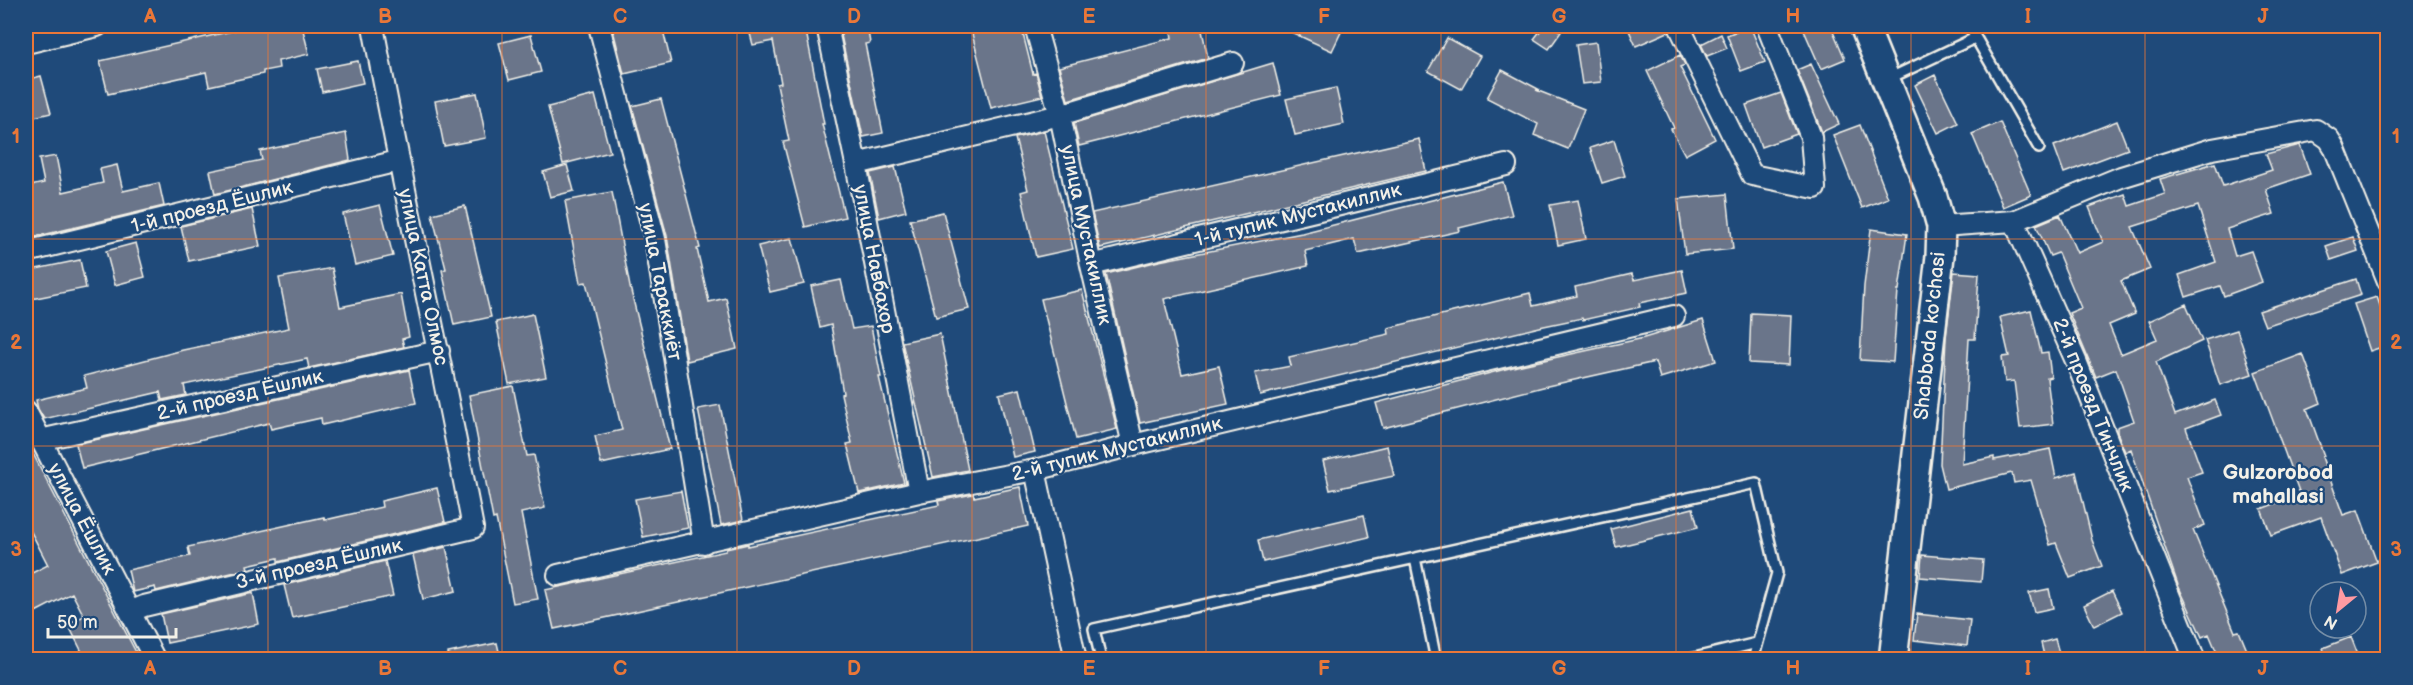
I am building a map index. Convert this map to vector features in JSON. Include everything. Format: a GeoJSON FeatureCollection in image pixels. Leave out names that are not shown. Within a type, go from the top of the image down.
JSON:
{"type":"FeatureCollection","features":[{"type":"Feature","properties":{"kind":"street"},"geometry":{"type":"LineString","coordinates":[[26,43],[97,26]]}},
{"type":"Feature","properties":{"kind":"street","name":"улица Катта Олмос"},"geometry":{"type":"LineString","coordinates":[[373,26],[398,161],[439,351],[473,528]]}},
{"type":"Feature","properties":{"kind":"street","name":"улица Тараккиёт"},"geometry":{"type":"LineString","coordinates":[[599,26],[655,239],[704,543]]}},
{"type":"Feature","properties":{"kind":"street","name":"улица Навбахор"},"geometry":{"type":"LineString","coordinates":[[827,26],[919,492]]}},
{"type":"Feature","properties":{"kind":"street","name":"улица Мустакиллик"},"geometry":{"type":"LineString","coordinates":[[1035,26],[1060,114],[1091,266],[1132,445]]}},
{"type":"Feature","properties":{"kind":"street"},"geometry":{"type":"LineString","coordinates":[[1679,26],[1752,175],[1815,188],[1811,137],[1767,26]]}},
{"type":"Feature","properties":{"kind":"street","name":"Shabboda ko'chasi"},"geometry":{"type":"LineString","coordinates":[[1864,26],[1933,197],[1941,226],[1940,256],[1893,660]]}},
{"type":"Feature","properties":{"kind":"street"},"geometry":{"type":"LineString","coordinates":[[856,164],[1060,114],[1233,63]]}},
{"type":"Feature","properties":{"kind":"street"},"geometry":{"type":"LineString","coordinates":[[1941,226],[2014,221],[2121,177],[2212,149],[2316,130],[2329,139],[2334,147],[2388,280]]}},
{"type":"Feature","properties":{"kind":"street","name":"1-й проезд Ёшлик"},"geometry":{"type":"LineString","coordinates":[[26,252],[398,161]]}},
{"type":"Feature","properties":{"kind":"street","name":"1-й тупик Мустакиллик"},"geometry":{"type":"LineString","coordinates":[[1091,266],[1506,165]]}},
{"type":"Feature","properties":{"kind":"street","name":"2-й проезд Тинчлик"},"geometry":{"type":"LineString","coordinates":[[2014,221],[2076,361],[2195,660]]}},
{"type":"Feature","properties":{"kind":"street","name":"2-й тупик Мустакиллик"},"geometry":{"type":"LineString","coordinates":[[558,575],[919,492],[1035,470],[1674,316]]}},
{"type":"Feature","properties":{"kind":"street","name":"2-й проезд Ёшлик"},"geometry":{"type":"LineString","coordinates":[[40,440],[439,351]]}},
{"type":"Feature","properties":{"kind":"street","name":"улица Ёшлик"},"geometry":{"type":"LineString","coordinates":[[26,411],[132,611],[155,660]]}},
{"type":"Feature","properties":{"kind":"street"},"geometry":{"type":"LineString","coordinates":[[1035,470],[1076,660]]}},
{"type":"Feature","properties":{"kind":"street","name":"3-й проезд Ёшлик"},"geometry":{"type":"LineString","coordinates":[[132,611],[144,606],[473,528]]}},
{"type":"Feature","properties":{"kind":"lane"},"geometry":{"type":"LineString","coordinates":[[1969,26],[2039,148]]}},
{"type":"Feature","properties":{"kind":"lane"},"geometry":{"type":"LineString","coordinates":[[1886,80],[1975,38]]}},
{"type":"Feature","properties":{"kind":"lane"},"geometry":{"type":"LineString","coordinates":[[1101,660],[1094,629],[1756,483],[1777,573],[1753,660]]}},
{"type":"Feature","properties":{"kind":"lane"},"geometry":{"type":"LineString","coordinates":[[1415,558],[1436,660]]}},
{"type":"Feature","properties":{"kind":"lane"},"geometry":{"type":"LineString","coordinates":[[1686,660],[1758,643]]}},
{"type":"Feature","properties":{"kind":"building"},"geometry":{"type":"Polygon","coordinates":[[[254,26],[302,26],[309,54],[278,61],[279,68],[263,71],[263,74],[209,86],[206,72],[108,94],[100,61],[254,26]]]}},
{"type":"Feature","properties":{"kind":"building"},"geometry":{"type":"Polygon","coordinates":[[[612,26],[662,26],[671,63],[624,74],[612,26]]]}},
{"type":"Feature","properties":{"kind":"building"},"geometry":{"type":"Polygon","coordinates":[[[748,26],[805,26],[824,124],[822,124],[845,217],[805,227],[783,142],[789,141],[777,84],[781,83],[773,41],[753,45],[748,26]]]}},
{"type":"Feature","properties":{"kind":"building"},"geometry":{"type":"Polygon","coordinates":[[[839,26],[867,26],[870,43],[865,44],[883,133],[863,137],[839,26]]]}},
{"type":"Feature","properties":{"kind":"building"},"geometry":{"type":"Polygon","coordinates":[[[970,26],[1021,26],[1033,74],[1036,73],[1042,96],[991,108],[970,26]]]}},
{"type":"Feature","properties":{"kind":"building"},"geometry":{"type":"Polygon","coordinates":[[[1170,26],[1201,26],[1208,58],[1068,100],[1059,67],[1172,38],[1170,26]]]}},
{"type":"Feature","properties":{"kind":"building"},"geometry":{"type":"Polygon","coordinates":[[[1278,26],[1344,26],[1332,51],[1278,26]]]}},
{"type":"Feature","properties":{"kind":"building"},"geometry":{"type":"Polygon","coordinates":[[[1544,26],[1552,26],[1561,32],[1549,49],[1534,39],[1544,26]]]}},
{"type":"Feature","properties":{"kind":"building"},"geometry":{"type":"Polygon","coordinates":[[[1627,26],[1667,26],[1668,32],[1636,46],[1627,26]]]}},
{"type":"Feature","properties":{"kind":"building"},"geometry":{"type":"Polygon","coordinates":[[[1750,26],[1765,62],[1741,71],[1727,35],[1750,26]]]}},
{"type":"Feature","properties":{"kind":"building"},"geometry":{"type":"Polygon","coordinates":[[[1802,26],[1831,26],[1845,59],[1821,69],[1802,26]]]}},
{"type":"Feature","properties":{"kind":"building"},"geometry":{"type":"Polygon","coordinates":[[[1721,34],[1727,48],[1707,56],[1701,44],[1721,34]]]}},
{"type":"Feature","properties":{"kind":"building"},"geometry":{"type":"Polygon","coordinates":[[[531,35],[541,72],[509,80],[499,43],[531,35]]]}},
{"type":"Feature","properties":{"kind":"building"},"geometry":{"type":"Polygon","coordinates":[[[1447,38],[1480,56],[1461,89],[1428,71],[1447,38]]]}},
{"type":"Feature","properties":{"kind":"building"},"geometry":{"type":"Polygon","coordinates":[[[1596,42],[1601,82],[1582,84],[1576,45],[1596,42]]]}},
{"type":"Feature","properties":{"kind":"building"},"geometry":{"type":"Polygon","coordinates":[[[1680,55],[1685,65],[1680,67],[1715,139],[1685,155],[1671,129],[1674,128],[1647,71],[1680,55]]]}},
{"type":"Feature","properties":{"kind":"building"},"geometry":{"type":"Polygon","coordinates":[[[358,61],[363,83],[322,92],[317,69],[358,61]]]}},
{"type":"Feature","properties":{"kind":"building"},"geometry":{"type":"Polygon","coordinates":[[[1273,63],[1281,95],[1079,146],[1074,123],[1273,63]]]}},
{"type":"Feature","properties":{"kind":"building"},"geometry":{"type":"Polygon","coordinates":[[[1811,64],[1839,124],[1822,132],[1797,70],[1811,64]]]}},
{"type":"Feature","properties":{"kind":"building"},"geometry":{"type":"Polygon","coordinates":[[[1502,70],[1540,90],[1536,90],[1584,109],[1568,149],[1534,135],[1538,124],[1487,98],[1502,70]]]}},
{"type":"Feature","properties":{"kind":"building"},"geometry":{"type":"Polygon","coordinates":[[[1935,75],[1958,123],[1938,133],[1915,85],[1935,75]]]}},
{"type":"Feature","properties":{"kind":"building"},"geometry":{"type":"Polygon","coordinates":[[[41,76],[51,113],[26,119],[26,80],[41,76]]]}},
{"type":"Feature","properties":{"kind":"building"},"geometry":{"type":"Polygon","coordinates":[[[1336,88],[1344,124],[1295,135],[1286,99],[1336,88]]]}},
{"type":"Feature","properties":{"kind":"building"},"geometry":{"type":"Polygon","coordinates":[[[477,93],[486,138],[444,146],[435,101],[477,93]]]}},
{"type":"Feature","properties":{"kind":"building"},"geometry":{"type":"Polygon","coordinates":[[[1781,93],[1797,134],[1761,147],[1746,105],[1781,93]]]}},
{"type":"Feature","properties":{"kind":"building"},"geometry":{"type":"Polygon","coordinates":[[[595,95],[610,152],[563,164],[548,107],[595,95]]]}},
{"type":"Feature","properties":{"kind":"building"},"geometry":{"type":"Polygon","coordinates":[[[661,99],[700,248],[697,249],[709,302],[726,298],[737,349],[687,361],[667,236],[632,106],[661,99]]]}},
{"type":"Feature","properties":{"kind":"building"},"geometry":{"type":"Polygon","coordinates":[[[2117,121],[2128,149],[2064,173],[2054,146],[2117,121]]]}},
{"type":"Feature","properties":{"kind":"building"},"geometry":{"type":"Polygon","coordinates":[[[2000,122],[2031,195],[2003,207],[1972,134],[2000,122]]]}},
{"type":"Feature","properties":{"kind":"building"},"geometry":{"type":"Polygon","coordinates":[[[1860,125],[1888,198],[1862,208],[1833,135],[1860,125]]]}},
{"type":"Feature","properties":{"kind":"building"},"geometry":{"type":"Polygon","coordinates":[[[1044,131],[1073,249],[1036,257],[1021,192],[1028,190],[1015,138],[1044,131]]]}},
{"type":"Feature","properties":{"kind":"building"},"geometry":{"type":"Polygon","coordinates":[[[346,133],[350,160],[215,194],[210,171],[262,160],[260,151],[346,133]]]}},
{"type":"Feature","properties":{"kind":"building"},"geometry":{"type":"Polygon","coordinates":[[[1419,139],[1426,171],[1100,248],[1092,213],[1419,139]]]}},
{"type":"Feature","properties":{"kind":"building"},"geometry":{"type":"Polygon","coordinates":[[[1614,140],[1625,176],[1602,183],[1590,148],[1614,140]]]}},
{"type":"Feature","properties":{"kind":"building"},"geometry":{"type":"Polygon","coordinates":[[[2300,145],[2310,174],[2266,189],[2274,214],[2227,229],[2235,256],[2251,251],[2262,282],[2224,296],[2220,286],[2186,297],[2179,275],[2216,262],[2198,206],[2132,227],[2150,269],[2121,281],[2135,314],[2109,325],[2121,354],[2157,339],[2149,321],[2186,304],[2202,341],[2156,362],[2175,415],[2215,400],[2221,415],[2186,428],[2202,472],[2187,477],[2205,525],[2193,530],[2235,632],[2239,631],[2251,660],[2220,660],[2209,634],[2202,637],[2178,585],[2131,449],[2125,452],[2117,432],[2117,427],[2134,421],[2116,369],[2096,377],[2069,313],[2081,308],[2058,253],[2050,256],[2036,225],[2060,215],[2077,253],[2103,242],[2089,207],[2125,194],[2129,206],[2165,194],[2160,179],[2215,163],[2223,186],[2272,170],[2266,154],[2300,145]]]}},
{"type":"Feature","properties":{"kind":"building"},"geometry":{"type":"Polygon","coordinates":[[[56,156],[63,192],[103,183],[100,169],[117,165],[123,191],[159,183],[164,206],[26,239],[26,187],[44,183],[39,159],[56,156]]]}},
{"type":"Feature","properties":{"kind":"building"},"geometry":{"type":"Polygon","coordinates":[[[567,165],[574,191],[550,197],[543,172],[567,165]]]}},
{"type":"Feature","properties":{"kind":"building"},"geometry":{"type":"Polygon","coordinates":[[[895,167],[906,211],[879,218],[870,173],[895,167]]]}},
{"type":"Feature","properties":{"kind":"building"},"geometry":{"type":"Polygon","coordinates":[[[1503,182],[1512,215],[1459,228],[1460,231],[1358,254],[1354,239],[1305,251],[1308,266],[1164,299],[1182,374],[1219,366],[1228,404],[1140,423],[1106,274],[1159,261],[1302,233],[1503,182]]]}},
{"type":"Feature","properties":{"kind":"building"},"geometry":{"type":"Polygon","coordinates":[[[612,192],[630,287],[670,449],[601,464],[595,436],[622,430],[586,282],[580,283],[565,201],[612,192]]]}},
{"type":"Feature","properties":{"kind":"building"},"geometry":{"type":"Polygon","coordinates":[[[1727,194],[1733,249],[1685,254],[1678,199],[1727,194]]]}},
{"type":"Feature","properties":{"kind":"building"},"geometry":{"type":"Polygon","coordinates":[[[1578,200],[1586,239],[1558,245],[1550,205],[1578,200]]]}},
{"type":"Feature","properties":{"kind":"building"},"geometry":{"type":"Polygon","coordinates":[[[380,205],[393,256],[355,265],[343,214],[380,205]]]}},
{"type":"Feature","properties":{"kind":"building"},"geometry":{"type":"Polygon","coordinates":[[[465,206],[491,317],[454,325],[442,270],[446,269],[432,214],[465,206]]]}},
{"type":"Feature","properties":{"kind":"building"},"geometry":{"type":"Polygon","coordinates":[[[252,209],[260,246],[189,261],[181,226],[252,209]]]}},
{"type":"Feature","properties":{"kind":"building"},"geometry":{"type":"Polygon","coordinates":[[[943,212],[969,309],[936,317],[910,220],[943,212]]]}},
{"type":"Feature","properties":{"kind":"building"},"geometry":{"type":"Polygon","coordinates":[[[1871,229],[1907,234],[1898,290],[1893,362],[1860,360],[1864,286],[1871,229]]]}},
{"type":"Feature","properties":{"kind":"building"},"geometry":{"type":"Polygon","coordinates":[[[2353,237],[2358,251],[2331,260],[2326,246],[2353,237]]]}},
{"type":"Feature","properties":{"kind":"building"},"geometry":{"type":"Polygon","coordinates":[[[792,238],[804,284],[770,292],[758,246],[792,238]]]}},
{"type":"Feature","properties":{"kind":"building"},"geometry":{"type":"Polygon","coordinates":[[[136,243],[145,277],[115,285],[106,251],[136,243]]]}},
{"type":"Feature","properties":{"kind":"building"},"geometry":{"type":"Polygon","coordinates":[[[80,260],[86,288],[26,300],[26,271],[80,260]]]}},
{"type":"Feature","properties":{"kind":"building"},"geometry":{"type":"Polygon","coordinates":[[[332,268],[340,307],[401,294],[409,337],[402,339],[404,347],[309,368],[307,359],[184,385],[186,395],[162,400],[160,392],[44,419],[38,409],[36,400],[87,388],[84,376],[183,350],[289,328],[279,278],[332,268]]]}},
{"type":"Feature","properties":{"kind":"building"},"geometry":{"type":"Polygon","coordinates":[[[1682,270],[1687,293],[1639,303],[1640,307],[1544,326],[1260,395],[1255,373],[1291,366],[1289,357],[1389,334],[1388,328],[1530,293],[1533,306],[1577,296],[1575,287],[1632,274],[1634,280],[1682,270]]]}},
{"type":"Feature","properties":{"kind":"building"},"geometry":{"type":"Polygon","coordinates":[[[1954,272],[1979,274],[1975,339],[1969,339],[1962,464],[2050,449],[2056,478],[2076,472],[2092,540],[2102,566],[2070,578],[2056,543],[2050,545],[2031,480],[2014,483],[2012,473],[1946,489],[1940,464],[1946,338],[1954,272]]]}},
{"type":"Feature","properties":{"kind":"building"},"geometry":{"type":"Polygon","coordinates":[[[2356,279],[2361,295],[2265,326],[2259,311],[2356,279]]]}},
{"type":"Feature","properties":{"kind":"building"},"geometry":{"type":"Polygon","coordinates":[[[841,280],[852,329],[871,326],[881,377],[879,377],[904,483],[859,493],[847,444],[852,443],[841,394],[843,393],[831,325],[820,328],[811,286],[841,280]]]}},
{"type":"Feature","properties":{"kind":"building"},"geometry":{"type":"Polygon","coordinates":[[[1082,290],[1117,429],[1076,439],[1041,299],[1082,290]]]}},
{"type":"Feature","properties":{"kind":"building"},"geometry":{"type":"Polygon","coordinates":[[[2377,297],[2388,328],[2388,345],[2370,351],[2354,304],[2377,297]]]}},
{"type":"Feature","properties":{"kind":"building"},"geometry":{"type":"Polygon","coordinates":[[[2031,310],[2041,353],[2048,352],[2051,377],[2047,378],[2053,424],[2020,428],[2014,381],[2005,382],[2002,357],[2009,356],[2000,317],[2031,310]]]}},
{"type":"Feature","properties":{"kind":"building"},"geometry":{"type":"Polygon","coordinates":[[[1751,313],[1791,315],[1789,365],[1749,363],[1751,313]]]}},
{"type":"Feature","properties":{"kind":"building"},"geometry":{"type":"Polygon","coordinates":[[[533,314],[546,377],[509,384],[496,322],[533,314]]]}},
{"type":"Feature","properties":{"kind":"building"},"geometry":{"type":"Polygon","coordinates":[[[1703,320],[1716,361],[1660,378],[1655,362],[1543,387],[1383,428],[1376,403],[1517,366],[1644,338],[1703,320]]]}},
{"type":"Feature","properties":{"kind":"building"},"geometry":{"type":"Polygon","coordinates":[[[2237,330],[2252,374],[2220,385],[2205,340],[2237,330]]]}},
{"type":"Feature","properties":{"kind":"building"},"geometry":{"type":"Polygon","coordinates":[[[940,334],[968,470],[933,477],[902,342],[940,334]]]}},
{"type":"Feature","properties":{"kind":"building"},"geometry":{"type":"Polygon","coordinates":[[[2303,354],[2321,403],[2307,409],[2324,456],[2322,457],[2343,515],[2358,510],[2377,562],[2342,575],[2321,517],[2271,535],[2261,509],[2300,494],[2255,372],[2303,354]]]}},
{"type":"Feature","properties":{"kind":"building"},"geometry":{"type":"Polygon","coordinates":[[[409,370],[416,403],[322,425],[321,418],[271,429],[269,423],[82,468],[76,444],[409,370]]]}},
{"type":"Feature","properties":{"kind":"building"},"geometry":{"type":"Polygon","coordinates":[[[513,386],[527,456],[534,455],[545,508],[521,513],[538,599],[513,603],[496,518],[493,519],[469,395],[513,386]]]}},
{"type":"Feature","properties":{"kind":"building"},"geometry":{"type":"Polygon","coordinates":[[[1020,389],[1035,452],[1013,457],[999,394],[1020,389]]]}},
{"type":"Feature","properties":{"kind":"building"},"geometry":{"type":"Polygon","coordinates":[[[720,405],[743,520],[721,525],[698,409],[720,405]]]}},
{"type":"Feature","properties":{"kind":"building"},"geometry":{"type":"Polygon","coordinates":[[[26,440],[140,660],[86,660],[68,624],[84,616],[72,593],[26,617],[26,576],[48,565],[26,522],[26,440]]]}},
{"type":"Feature","properties":{"kind":"building"},"geometry":{"type":"Polygon","coordinates":[[[1387,446],[1394,476],[1330,490],[1323,461],[1387,446]]]}},
{"type":"Feature","properties":{"kind":"building"},"geometry":{"type":"Polygon","coordinates":[[[1020,487],[1028,526],[554,629],[545,590],[726,551],[726,549],[748,544],[748,546],[939,505],[938,501],[973,494],[974,497],[1020,487]]]}},
{"type":"Feature","properties":{"kind":"building"},"geometry":{"type":"Polygon","coordinates":[[[437,488],[445,522],[278,562],[278,558],[247,565],[248,569],[156,591],[155,587],[133,592],[128,570],[190,556],[188,547],[324,517],[325,520],[382,507],[381,501],[437,488]]]}},
{"type":"Feature","properties":{"kind":"building"},"geometry":{"type":"Polygon","coordinates":[[[681,491],[688,528],[643,537],[635,499],[681,491]]]}},
{"type":"Feature","properties":{"kind":"building"},"geometry":{"type":"Polygon","coordinates":[[[1693,508],[1698,527],[1616,547],[1611,529],[1693,508]]]}},
{"type":"Feature","properties":{"kind":"building"},"geometry":{"type":"Polygon","coordinates":[[[1364,515],[1369,537],[1263,562],[1258,540],[1364,515]]]}},
{"type":"Feature","properties":{"kind":"building"},"geometry":{"type":"Polygon","coordinates":[[[446,547],[456,591],[423,599],[413,555],[446,547]]]}},
{"type":"Feature","properties":{"kind":"building"},"geometry":{"type":"Polygon","coordinates":[[[1922,555],[1983,560],[1981,582],[1920,577],[1922,555]]]}},
{"type":"Feature","properties":{"kind":"building"},"geometry":{"type":"Polygon","coordinates":[[[385,561],[393,596],[292,618],[284,585],[385,561]]]}},
{"type":"Feature","properties":{"kind":"building"},"geometry":{"type":"Polygon","coordinates":[[[2049,589],[2053,608],[2034,612],[2029,593],[2049,589]]]}},
{"type":"Feature","properties":{"kind":"building"},"geometry":{"type":"Polygon","coordinates":[[[2112,591],[2122,612],[2094,626],[2084,605],[2112,591]]]}},
{"type":"Feature","properties":{"kind":"building"},"geometry":{"type":"Polygon","coordinates":[[[253,593],[259,624],[167,643],[161,614],[253,593]]]}},
{"type":"Feature","properties":{"kind":"building"},"geometry":{"type":"Polygon","coordinates":[[[1917,614],[1970,620],[1967,646],[1914,640],[1917,614]]]}},
{"type":"Feature","properties":{"kind":"building"},"geometry":{"type":"Polygon","coordinates":[[[2055,639],[2061,660],[2045,660],[2041,643],[2055,639]]]}},
{"type":"Feature","properties":{"kind":"building"},"geometry":{"type":"Polygon","coordinates":[[[2343,640],[2352,640],[2360,660],[2327,660],[2323,648],[2343,640]]]}},
{"type":"Feature","properties":{"kind":"building"},"geometry":{"type":"Polygon","coordinates":[[[497,643],[501,660],[449,660],[448,653],[497,643]]]}},
{"type":"Feature","properties":{"kind":"district","name":"Gulzorobod mahallasi"},"geometry":{"type":"Point","coordinates":[2278,484]}}]}
